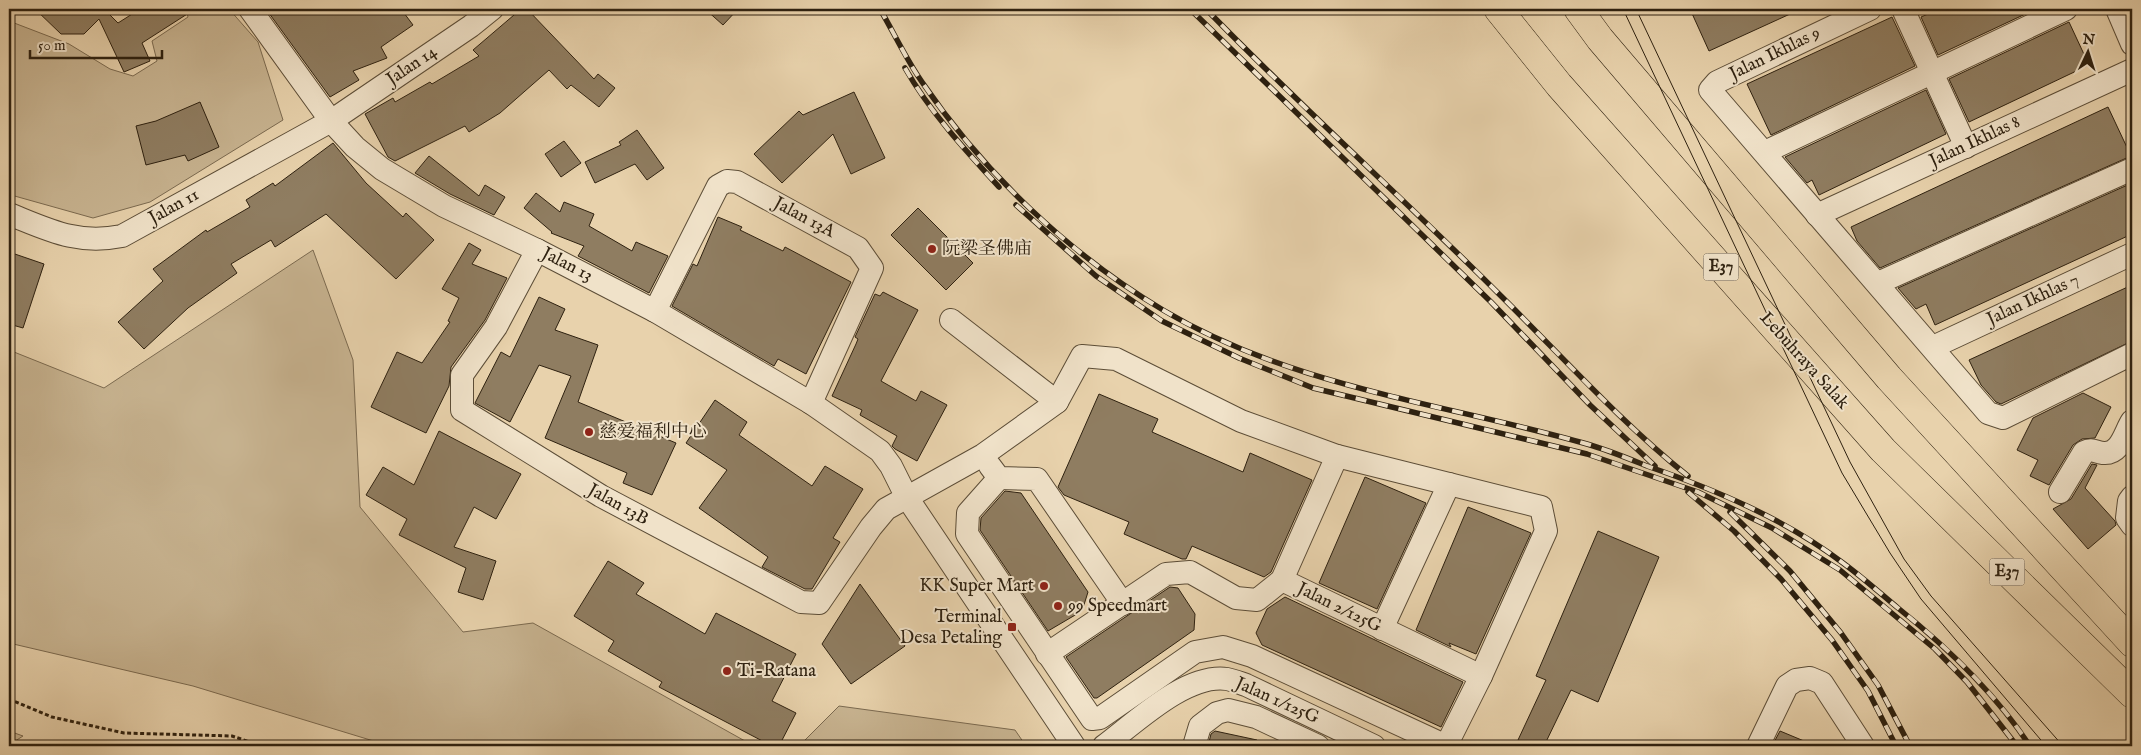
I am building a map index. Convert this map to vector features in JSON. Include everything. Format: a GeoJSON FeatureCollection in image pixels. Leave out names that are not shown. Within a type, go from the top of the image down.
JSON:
{"type":"FeatureCollection","features":[{"type":"Feature","properties":{"kind":"highway","name":"Lebuhraya Salak"},"geometry":{"type":"LineString","coordinates":[[1498,9],[1559,85],[1883,450],[2132,694]]}},
{"type":"Feature","properties":{"kind":"highway","name":"E37"},"geometry":{"type":"LineString","coordinates":[[1578,9],[1607,46],[1889,378],[2132,643]]}},
{"type":"Feature","properties":{"kind":"street","name":"Jalan 13"},"geometry":{"type":"LineString","coordinates":[[250,9],[331,121],[355,147],[382,170],[413,189],[656,311],[811,403],[864,438],[880,451],[891,466],[906,496],[1074,746]]}},
{"type":"Feature","properties":{"kind":"street","name":"Jalan 14"},"geometry":{"type":"LineString","coordinates":[[331,121],[471,26],[492,9]]}},
{"type":"Feature","properties":{"kind":"street","name":"Jalan Ikhlas 9"},"geometry":{"type":"LineString","coordinates":[[1765,152],[1710,90],[1717,82],[1870,9]]}},
{"type":"Feature","properties":{"kind":"street"},"geometry":{"type":"LineString","coordinates":[[1902,9],[1966,147]]}},
{"type":"Feature","properties":{"kind":"street"},"geometry":{"type":"LineString","coordinates":[[2066,9],[1765,152],[1988,412],[2003,418],[2132,354]]}},
{"type":"Feature","properties":{"kind":"street"},"geometry":{"type":"LineString","coordinates":[[2117,9],[2132,44]]}},
{"type":"Feature","properties":{"kind":"street","name":"Jalan Ikhlas 8"},"geometry":{"type":"LineString","coordinates":[[1817,214],[2132,70]]}},
{"type":"Feature","properties":{"kind":"street","name":"Jalan 11"},"geometry":{"type":"LineString","coordinates":[[9,214],[67,237],[90,240],[122,236],[331,121]]}},
{"type":"Feature","properties":{"kind":"street"},"geometry":{"type":"LineString","coordinates":[[1878,283],[2132,169]]}},
{"type":"Feature","properties":{"kind":"street","name":"Jalan 13A"},"geometry":{"type":"LineString","coordinates":[[656,311],[718,186],[726,181],[737,182],[858,248],[872,268],[811,403]]}},
{"type":"Feature","properties":{"kind":"street","name":"Jalan 13B"},"geometry":{"type":"LineString","coordinates":[[537,250],[496,327],[462,375],[462,410],[601,496],[802,602],[819,603],[871,527],[886,509],[906,496]]}},
{"type":"Feature","properties":{"kind":"street","name":"Jalan Ikhlas 7"},"geometry":{"type":"LineString","coordinates":[[1934,347],[2132,254]]}},
{"type":"Feature","properties":{"kind":"street"},"geometry":{"type":"LineString","coordinates":[[951,320],[1057,402]]}},
{"type":"Feature","properties":{"kind":"street"},"geometry":{"type":"LineString","coordinates":[[906,496],[983,455],[1057,402],[1082,356],[1116,359],[1241,421],[1337,456],[1541,507],[1546,531],[1481,676],[1446,746],[1252,656],[1223,647],[1195,652],[1100,718],[1092,719],[967,534],[968,513],[999,478],[1037,479],[1123,604]]}},
{"type":"Feature","properties":{"kind":"street"},"geometry":{"type":"LineString","coordinates":[[2060,492],[2084,452],[2093,449],[2109,452],[2123,442],[2131,428]]}},
{"type":"Feature","properties":{"kind":"street"},"geometry":{"type":"LineString","coordinates":[[983,455],[999,478]]}},
{"type":"Feature","properties":{"kind":"street"},"geometry":{"type":"LineString","coordinates":[[1282,580],[1337,456]]}},
{"type":"Feature","properties":{"kind":"street"},"geometry":{"type":"LineString","coordinates":[[1382,629],[1449,484]]}},
{"type":"Feature","properties":{"kind":"street"},"geometry":{"type":"LineString","coordinates":[[2132,497],[2129,501],[2127,518],[2132,525]]}},
{"type":"Feature","properties":{"kind":"street","name":"Jalan 2/125G"},"geometry":{"type":"LineString","coordinates":[[1047,654],[1166,574],[1190,572],[1236,598],[1257,600],[1282,580],[1481,676]]}},
{"type":"Feature","properties":{"kind":"street"},"geometry":{"type":"LineString","coordinates":[[1758,746],[1786,686],[1796,680],[1810,678],[1822,683],[1863,746]]}},
{"type":"Feature","properties":{"kind":"street","name":"Jalan 1/125G"},"geometry":{"type":"LineString","coordinates":[[1104,746],[1174,694],[1206,681],[1226,679],[1246,685],[1374,746]]}},
{"type":"Feature","properties":{"kind":"street"},"geometry":{"type":"LineString","coordinates":[[1194,746],[1200,726],[1217,713],[1228,710],[1256,717],[1318,746]]}},
{"type":"Feature","properties":{"kind":"path"},"geometry":{"type":"LineString","coordinates":[[9,699],[52,717],[124,733],[232,736],[262,746]]}},
{"type":"Feature","properties":{"kind":"shaded area"},"geometry":{"type":"Polygon","coordinates":[[[186,9],[229,9],[258,42],[283,120],[150,202],[93,218],[11,195],[9,21],[69,44],[110,69],[133,76],[157,61],[152,41],[188,17],[186,9]]]}},
{"type":"Feature","properties":{"kind":"shaded area"},"geometry":{"type":"Polygon","coordinates":[[[313,250],[353,360],[360,507],[463,632],[533,623],[754,746],[390,746],[193,686],[9,643],[9,350],[104,388],[313,250]]]}},
{"type":"Feature","properties":{"kind":"shaded area"},"geometry":{"type":"Polygon","coordinates":[[[839,706],[1015,730],[1026,746],[799,746],[839,706]]]}},
{"type":"Feature","properties":{"kind":"shaded area"},"geometry":{"type":"Polygon","coordinates":[[[9,731],[23,736],[9,745],[9,731]]]}},
{"type":"Feature","properties":{"kind":"building"},"geometry":{"type":"Polygon","coordinates":[[[35,9],[109,9],[106,11],[118,23],[140,9],[195,9],[142,43],[150,61],[124,72],[99,19],[84,34],[61,34],[35,9]]]}},
{"type":"Feature","properties":{"kind":"building"},"geometry":{"type":"Polygon","coordinates":[[[266,9],[401,9],[413,25],[381,47],[387,58],[353,71],[359,80],[330,97],[266,9]]]}},
{"type":"Feature","properties":{"kind":"building"},"geometry":{"type":"Polygon","coordinates":[[[521,9],[527,9],[594,79],[598,74],[615,88],[599,107],[571,85],[567,89],[549,70],[500,113],[469,132],[465,126],[395,161],[388,157],[365,114],[393,98],[395,102],[430,82],[432,84],[479,56],[473,50],[521,9]]]}},
{"type":"Feature","properties":{"kind":"building"},"geometry":{"type":"Polygon","coordinates":[[[705,9],[738,9],[723,25],[705,9]]]}},
{"type":"Feature","properties":{"kind":"building"},"geometry":{"type":"Polygon","coordinates":[[[1690,9],[1801,9],[1709,51],[1690,9]]]}},
{"type":"Feature","properties":{"kind":"building"},"geometry":{"type":"Polygon","coordinates":[[[1940,9],[2036,9],[1938,55],[1921,17],[1940,9]]]}},
{"type":"Feature","properties":{"kind":"building"},"geometry":{"type":"Polygon","coordinates":[[[1892,17],[1915,66],[1771,135],[1747,84],[1892,17]]]}},
{"type":"Feature","properties":{"kind":"building"},"geometry":{"type":"Polygon","coordinates":[[[2069,22],[2089,65],[1969,122],[1949,79],[2069,22]]]}},
{"type":"Feature","properties":{"kind":"building"},"geometry":{"type":"Polygon","coordinates":[[[1926,90],[1946,134],[1819,195],[1812,180],[1807,183],[1785,157],[1926,90]]]}},
{"type":"Feature","properties":{"kind":"building"},"geometry":{"type":"Polygon","coordinates":[[[854,92],[885,158],[851,174],[833,134],[782,183],[754,154],[799,111],[803,115],[854,92]]]}},
{"type":"Feature","properties":{"kind":"building"},"geometry":{"type":"Polygon","coordinates":[[[200,102],[219,147],[188,161],[185,155],[146,165],[136,126],[156,121],[200,102]]]}},
{"type":"Feature","properties":{"kind":"building"},"geometry":{"type":"Polygon","coordinates":[[[2108,107],[2131,156],[1880,268],[1857,241],[1851,227],[2108,107]]]}},
{"type":"Feature","properties":{"kind":"building"},"geometry":{"type":"Polygon","coordinates":[[[637,130],[664,168],[647,180],[635,164],[595,183],[585,162],[621,145],[619,142],[637,130]]]}},
{"type":"Feature","properties":{"kind":"building"},"geometry":{"type":"Polygon","coordinates":[[[564,141],[581,163],[561,177],[545,154],[564,141]]]}},
{"type":"Feature","properties":{"kind":"building"},"geometry":{"type":"Polygon","coordinates":[[[333,143],[366,183],[403,217],[406,213],[434,240],[396,279],[326,214],[275,247],[271,240],[231,264],[237,273],[188,308],[144,349],[118,322],[163,281],[153,269],[206,230],[207,232],[250,207],[246,200],[273,183],[275,186],[333,143]]]}},
{"type":"Feature","properties":{"kind":"building"},"geometry":{"type":"Polygon","coordinates":[[[429,156],[479,196],[485,185],[505,197],[494,215],[450,194],[415,173],[429,156]]]}},
{"type":"Feature","properties":{"kind":"building"},"geometry":{"type":"Polygon","coordinates":[[[2132,183],[2132,234],[1935,325],[1926,304],[1916,309],[1898,288],[2132,183]]]}},
{"type":"Feature","properties":{"kind":"building"},"geometry":{"type":"Polygon","coordinates":[[[536,193],[560,212],[564,202],[594,214],[589,226],[632,251],[636,242],[668,256],[649,293],[578,256],[584,246],[551,233],[524,208],[536,193]]]}},
{"type":"Feature","properties":{"kind":"building","name":"阮梁圣佛庙"},"geometry":{"type":"Polygon","coordinates":[[[918,208],[973,263],[946,290],[891,235],[918,208]]]}},
{"type":"Feature","properties":{"kind":"building"},"geometry":{"type":"Polygon","coordinates":[[[718,217],[742,227],[740,230],[783,251],[785,247],[851,282],[806,374],[778,359],[774,366],[672,306],[693,264],[697,266],[718,217]]]}},
{"type":"Feature","properties":{"kind":"building"},"geometry":{"type":"Polygon","coordinates":[[[469,243],[481,250],[472,264],[507,278],[485,320],[451,367],[449,386],[426,433],[371,407],[397,352],[422,363],[450,322],[448,321],[459,298],[442,289],[469,243]]]}},
{"type":"Feature","properties":{"kind":"building"},"geometry":{"type":"Polygon","coordinates":[[[9,252],[44,264],[23,328],[9,324],[9,252]]]}},
{"type":"Feature","properties":{"kind":"building"},"geometry":{"type":"Polygon","coordinates":[[[2132,285],[2132,341],[2001,404],[1996,402],[1981,385],[1969,360],[2132,285]]]}},
{"type":"Feature","properties":{"kind":"building"},"geometry":{"type":"Polygon","coordinates":[[[883,292],[918,310],[881,381],[916,401],[921,391],[947,405],[917,461],[892,446],[897,436],[860,415],[862,410],[832,396],[856,344],[858,339],[855,337],[875,294],[880,296],[883,292]]]}},
{"type":"Feature","properties":{"kind":"building"},"geometry":{"type":"Polygon","coordinates":[[[539,297],[565,309],[555,330],[598,345],[578,402],[676,443],[652,495],[623,483],[627,473],[545,438],[571,376],[539,365],[510,422],[475,403],[501,352],[510,357],[539,297]]]}},
{"type":"Feature","properties":{"kind":"building"},"geometry":{"type":"Polygon","coordinates":[[[2083,393],[2111,407],[2095,438],[2082,439],[2073,445],[2049,485],[2030,476],[2038,460],[2017,450],[2033,418],[2083,393]]]}},
{"type":"Feature","properties":{"kind":"building"},"geometry":{"type":"Polygon","coordinates":[[[1099,394],[1158,419],[1152,432],[1243,472],[1250,453],[1312,480],[1271,572],[1264,577],[1192,546],[1186,559],[1182,559],[1124,534],[1129,522],[1064,495],[1058,487],[1099,394]]]}},
{"type":"Feature","properties":{"kind":"building"},"geometry":{"type":"Polygon","coordinates":[[[715,400],[747,422],[739,435],[812,486],[825,466],[863,489],[833,538],[840,542],[812,589],[805,589],[762,567],[768,557],[699,508],[727,470],[686,443],[715,400]]]}},
{"type":"Feature","properties":{"kind":"building"},"geometry":{"type":"Polygon","coordinates":[[[439,431],[521,474],[496,519],[474,507],[454,547],[496,561],[483,600],[458,592],[466,568],[399,535],[407,519],[366,495],[383,467],[414,485],[439,431]]]}},
{"type":"Feature","properties":{"kind":"building"},"geometry":{"type":"Polygon","coordinates":[[[2092,464],[2097,465],[2085,488],[2115,521],[2116,525],[2088,549],[2053,509],[2071,499],[2092,464]]]}},
{"type":"Feature","properties":{"kind":"building"},"geometry":{"type":"Polygon","coordinates":[[[1365,477],[1426,503],[1377,609],[1319,583],[1365,477]]]}},
{"type":"Feature","properties":{"kind":"building"},"geometry":{"type":"Polygon","coordinates":[[[1005,491],[1021,493],[1088,592],[1082,611],[1048,631],[980,530],[981,518],[1005,491]]]}},
{"type":"Feature","properties":{"kind":"building"},"geometry":{"type":"Polygon","coordinates":[[[1468,507],[1531,533],[1476,654],[1449,643],[1451,647],[1416,630],[1468,507]]]}},
{"type":"Feature","properties":{"kind":"building"},"geometry":{"type":"Polygon","coordinates":[[[1598,531],[1659,557],[1598,702],[1571,690],[1544,746],[1519,746],[1521,742],[1518,740],[1546,680],[1536,676],[1598,531]]]}},
{"type":"Feature","properties":{"kind":"building"},"geometry":{"type":"Polygon","coordinates":[[[608,561],[644,583],[636,594],[705,634],[716,613],[796,654],[772,701],[796,713],[779,746],[772,746],[659,687],[662,682],[608,651],[614,641],[574,616],[608,561]]]}},
{"type":"Feature","properties":{"kind":"building"},"geometry":{"type":"Polygon","coordinates":[[[860,584],[905,646],[851,684],[822,644],[860,584]]]}},
{"type":"Feature","properties":{"kind":"building"},"geometry":{"type":"Polygon","coordinates":[[[1170,587],[1178,588],[1195,614],[1194,630],[1097,698],[1094,698],[1066,657],[1170,587]]]}},
{"type":"Feature","properties":{"kind":"building"},"geometry":{"type":"Polygon","coordinates":[[[1285,597],[1463,682],[1441,727],[1262,645],[1256,633],[1267,609],[1285,597]]]}},
{"type":"Feature","properties":{"kind":"building"},"geometry":{"type":"Polygon","coordinates":[[[1215,731],[1257,740],[1256,746],[1208,746],[1211,734],[1215,731]]]}},
{"type":"Feature","properties":{"kind":"building"},"geometry":{"type":"Polygon","coordinates":[[[1780,731],[1816,746],[1772,746],[1780,731]]]}},
{"type":"Feature","properties":{"kind":"tram line"},"geometry":{"type":"LineString","coordinates":[[1623,9],[1842,473],[1890,553],[1921,599],[2046,746]]}},
{"type":"Feature","properties":{"kind":"tram line"},"geometry":{"type":"LineString","coordinates":[[1636,9],[1850,462],[1904,559],[1931,596],[2063,746]]}},
{"type":"Feature","properties":{"kind":"railway"},"geometry":{"type":"LineString","coordinates":[[880,9],[922,82],[946,116],[973,148],[1030,209],[1094,264],[1128,288],[1163,310],[1213,336],[1264,358],[1370,391],[1595,446],[1699,485],[1774,519],[1821,547],[1843,563],[1935,639],[1970,672],[2002,708],[2030,746]]}},
{"type":"Feature","properties":{"kind":"railway"},"geometry":{"type":"LineString","coordinates":[[1190,9],[1491,302],[1590,405],[1655,466]]}},
{"type":"Feature","properties":{"kind":"railway"},"geometry":{"type":"LineString","coordinates":[[1206,9],[1278,81],[1462,257],[1614,410],[1688,476]]}},
{"type":"Feature","properties":{"kind":"railway"},"geometry":{"type":"LineString","coordinates":[[905,68],[925,100],[961,145],[999,187]]}},
{"type":"Feature","properties":{"kind":"railway"},"geometry":{"type":"LineString","coordinates":[[1016,205],[1096,276],[1162,321],[1239,358],[1313,388],[1587,454],[1698,492],[1772,528],[1840,570],[1935,649],[1967,682],[2017,746]]}},
{"type":"Feature","properties":{"kind":"railway"},"geometry":{"type":"LineString","coordinates":[[1688,492],[1734,531],[1781,579],[1832,640],[1868,691],[1896,746]]}},
{"type":"Feature","properties":{"kind":"railway"},"geometry":{"type":"LineString","coordinates":[[1730,512],[1790,571],[1841,633],[1878,685],[1910,746]]}},
{"type":"Feature","properties":{"kind":"place","name":"阮梁圣佛庙"},"geometry":{"type":"Point","coordinates":[932,249]}},
{"type":"Feature","properties":{"kind":"place","name":"慈爱福利中心"},"geometry":{"type":"Point","coordinates":[589,432]}},
{"type":"Feature","properties":{"kind":"place","name":"KK Super Mart"},"geometry":{"type":"Point","coordinates":[1044,586]}},
{"type":"Feature","properties":{"kind":"place","name":"99 Speedmart"},"geometry":{"type":"Point","coordinates":[1058,606]}},
{"type":"Feature","properties":{"kind":"place","name":"Terminal Desa Petaling"},"geometry":{"type":"Point","coordinates":[1012,627]}},
{"type":"Feature","properties":{"kind":"place","name":"Ti-Ratana"},"geometry":{"type":"Point","coordinates":[727,671]}}]}
